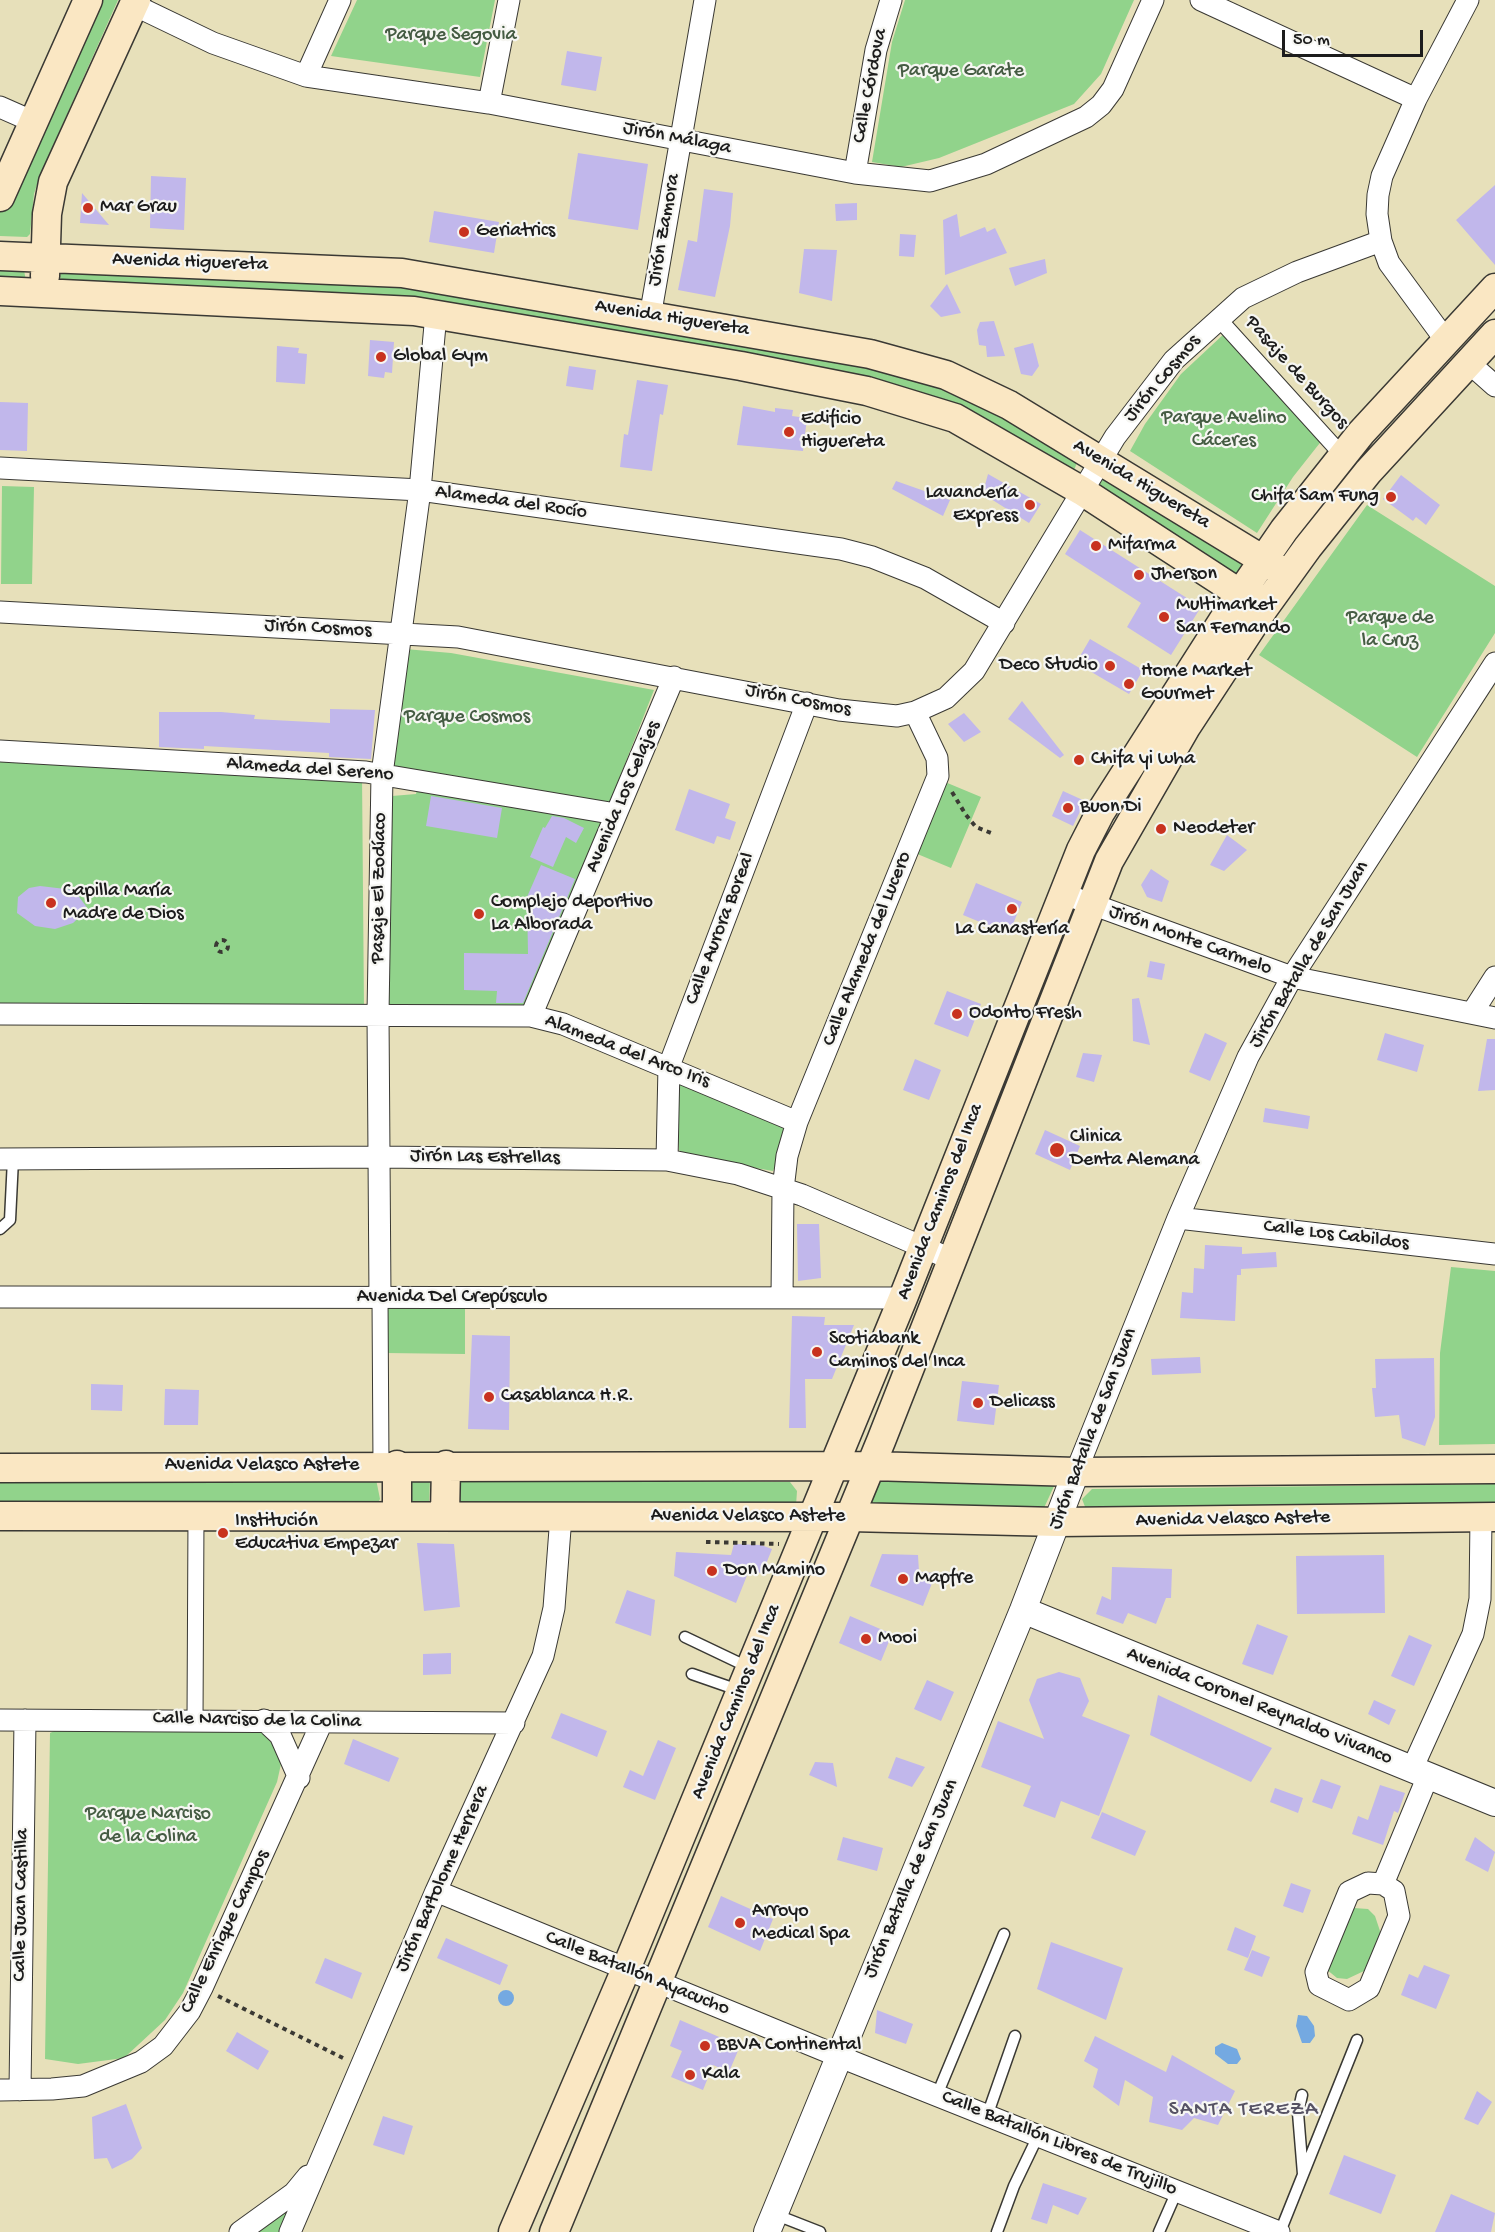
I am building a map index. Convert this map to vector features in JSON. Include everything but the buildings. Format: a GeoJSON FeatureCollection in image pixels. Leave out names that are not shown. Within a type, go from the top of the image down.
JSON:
{"type":"FeatureCollection","features":[{"type":"Feature","properties":{"kind":"main road"},"geometry":{"type":"LineString","coordinates":[[0,197],[88,0]]}},
{"type":"Feature","properties":{"kind":"main road"},"geometry":{"type":"LineString","coordinates":[[44,293],[47,214],[52,182],[135,2]]}},
{"type":"Feature","properties":{"kind":"main road","name":"Avenida Higuereta"},"geometry":{"type":"LineString","coordinates":[[0,256],[384,271],[458,281],[650,317],[870,354],[946,375],[1009,405],[1288,575]]}},
{"type":"Feature","properties":{"kind":"main road","name":"Avenida Caminos del Inca"},"geometry":{"type":"LineString","coordinates":[[554,2232],[871,1466],[1109,861],[1186,727],[1252,601],[1263,560],[1361,433],[1448,342],[1495,288]]}},
{"type":"Feature","properties":{"kind":"main road","name":"Avenida Higuereta"},"geometry":{"type":"LineString","coordinates":[[0,291],[396,310],[436,314],[801,377],[906,402],[955,418],[1082,491],[1252,601]]}},
{"type":"Feature","properties":{"kind":"main road","name":"Avenida Caminos del Inca"},"geometry":{"type":"LineString","coordinates":[[513,2232],[626,1969],[903,1298],[1080,850],[1100,813],[1252,601],[1288,575],[1368,472],[1495,334]]}},
{"type":"Feature","properties":{"kind":"main road"},"geometry":{"type":"LineString","coordinates":[[445,1515],[446,1465]]}},
{"type":"Feature","properties":{"kind":"main road","name":"Avenida Velasco Astete"},"geometry":{"type":"LineString","coordinates":[[0,1468],[446,1465],[871,1466],[1076,1472],[1495,1468]]}},
{"type":"Feature","properties":{"kind":"main road"},"geometry":{"type":"LineString","coordinates":[[389,1466],[397,1515]]}},
{"type":"Feature","properties":{"kind":"main road","name":"Avenida Velasco Astete"},"geometry":{"type":"LineString","coordinates":[[0,1516],[850,1517],[1058,1522],[1488,1517]]}},
{"type":"Feature","properties":{"kind":"street"},"geometry":{"type":"LineString","coordinates":[[306,76],[340,0]]}},
{"type":"Feature","properties":{"kind":"street"},"geometry":{"type":"LineString","coordinates":[[489,103],[508,0]]}},
{"type":"Feature","properties":{"kind":"street","name":"Jirón Zamora"},"geometry":{"type":"LineString","coordinates":[[650,317],[705,0]]}},
{"type":"Feature","properties":{"kind":"street","name":"Calle Córdova"},"geometry":{"type":"LineString","coordinates":[[855,173],[876,50],[891,0]]}},
{"type":"Feature","properties":{"kind":"street","name":"Jirón Málaga"},"geometry":{"type":"LineString","coordinates":[[135,2],[213,44],[306,76],[489,103],[855,173],[930,181],[986,164],[1086,117],[1101,105],[1113,89],[1153,0]]}},
{"type":"Feature","properties":{"kind":"street"},"geometry":{"type":"LineString","coordinates":[[1201,0],[1416,99]]}},
{"type":"Feature","properties":{"kind":"street"},"geometry":{"type":"LineString","coordinates":[[1448,342],[1400,281],[1389,263],[1381,240],[1377,214],[1382,176],[1416,99],[1468,0]]}},
{"type":"Feature","properties":{"kind":"street"},"geometry":{"type":"LineString","coordinates":[[0,107],[34,122]]}},
{"type":"Feature","properties":{"kind":"street","name":"Jirón Cosmos"},"geometry":{"type":"LineString","coordinates":[[0,612],[458,637],[864,714],[897,716],[915,712],[946,698],[974,671],[1101,459],[1174,360],[1218,318],[1243,298],[1262,288],[1381,240]]}},
{"type":"Feature","properties":{"kind":"street","name":"Pasaje El Zodíaco"},"geometry":{"type":"LineString","coordinates":[[389,1466],[380,1298],[378,1157],[382,774],[399,633],[420,490],[436,314]]}},
{"type":"Feature","properties":{"kind":"street","name":"Pasaje de Burgos"},"geometry":{"type":"LineString","coordinates":[[1218,318],[1343,456]]}},
{"type":"Feature","properties":{"kind":"street"},"geometry":{"type":"LineString","coordinates":[[1468,362],[1495,386]]}},
{"type":"Feature","properties":{"kind":"street","name":"Alameda del Rocío"},"geometry":{"type":"LineString","coordinates":[[0,468],[420,490],[841,549],[917,575],[1004,623]]}},
{"type":"Feature","properties":{"kind":"street","name":"Jirón Batalla de San Juan"},"geometry":{"type":"LineString","coordinates":[[770,2223],[1023,1610],[1178,1218],[1248,1057],[1292,977],[1495,663]]}},
{"type":"Feature","properties":{"kind":"street","name":"Avenida Los Celajes"},"geometry":{"type":"LineString","coordinates":[[531,1016],[674,677]]}},
{"type":"Feature","properties":{"kind":"street","name":"Calle Aurora Boreal"},"geometry":{"type":"LineString","coordinates":[[667,1160],[669,1066],[807,703]]}},
{"type":"Feature","properties":{"kind":"street"},"geometry":{"type":"LineString","coordinates":[[915,712],[937,758]]}},
{"type":"Feature","properties":{"kind":"street","name":"Alameda del Sereno"},"geometry":{"type":"LineString","coordinates":[[0,751],[382,774],[616,814]]}},
{"type":"Feature","properties":{"kind":"street","name":"Calle Alameda del Lucero"},"geometry":{"type":"LineString","coordinates":[[782,1298],[783,1189],[787,1156],[797,1122],[932,794],[938,776],[937,758]]}},
{"type":"Feature","properties":{"kind":"street","name":"Jirón Monte Carmelo"},"geometry":{"type":"LineString","coordinates":[[1064,894],[1292,977],[1495,1018]]}},
{"type":"Feature","properties":{"kind":"street"},"geometry":{"type":"LineString","coordinates":[[1472,1013],[1495,977]]}},
{"type":"Feature","properties":{"kind":"street","name":"Alameda del Arco Iris"},"geometry":{"type":"LineString","coordinates":[[0,1014],[531,1016],[563,1024],[669,1066],[797,1122]]}},
{"type":"Feature","properties":{"kind":"street","name":"Jirón Las Estrellas"},"geometry":{"type":"LineString","coordinates":[[7,1159],[378,1157],[667,1160],[738,1174],[783,1189],[953,1260]]}},
{"type":"Feature","properties":{"kind":"street","name":"Calle Los Cabildos"},"geometry":{"type":"LineString","coordinates":[[1178,1218],[1495,1254]]}},
{"type":"Feature","properties":{"kind":"street","name":"Avenida Del Crepúsculo"},"geometry":{"type":"LineString","coordinates":[[0,1298],[903,1298]]}},
{"type":"Feature","properties":{"kind":"street"},"geometry":{"type":"LineString","coordinates":[[195,1720],[196,1516]]}},
{"type":"Feature","properties":{"kind":"street","name":"Jirón Bartolome Herrera"},"geometry":{"type":"LineString","coordinates":[[290,2232],[436,1891],[514,1723],[546,1646],[554,1608],[561,1516]]}},
{"type":"Feature","properties":{"kind":"street"},"geometry":{"type":"LineString","coordinates":[[1383,1884],[1420,1773],[1473,1634],[1480,1599],[1488,1517]]}},
{"type":"Feature","properties":{"kind":"street","name":"Avenida Coronel Reynaldo Vivanco"},"geometry":{"type":"LineString","coordinates":[[1023,1610],[1495,1803]]}},
{"type":"Feature","properties":{"kind":"street","name":"Calle Narciso de la Colina"},"geometry":{"type":"LineString","coordinates":[[0,1720],[514,1723]]}},
{"type":"Feature","properties":{"kind":"street","name":"Calle Juan Castilla"},"geometry":{"type":"LineString","coordinates":[[10,2090],[25,1720]]}},
{"type":"Feature","properties":{"kind":"street"},"geometry":{"type":"LineString","coordinates":[[264,1720],[280,1735],[299,1778]]}},
{"type":"Feature","properties":{"kind":"street","name":"Calle Enrique Campos"},"geometry":{"type":"LineString","coordinates":[[10,2090],[83,2086],[141,2062],[163,2046],[174,2033],[202,1988],[299,1778],[322,1722]]}},
{"type":"Feature","properties":{"kind":"street"},"geometry":{"type":"LineString","coordinates":[[1368,1883],[1383,1884],[1394,1891],[1399,1916],[1369,1988],[1349,2000],[1319,1985],[1316,1972],[1349,1892],[1368,1883]]}},
{"type":"Feature","properties":{"kind":"street","name":"Calle Batallón Ayacucho"},"geometry":{"type":"LineString","coordinates":[[436,1891],[838,2056]]}},
{"type":"Feature","properties":{"kind":"street","name":"Calle Batallón Libres de Trujillo"},"geometry":{"type":"LineString","coordinates":[[838,2056],[1280,2232]]}},
{"type":"Feature","properties":{"kind":"street"},"geometry":{"type":"LineString","coordinates":[[240,2232],[294,2193],[322,2160]]}},
{"type":"Feature","properties":{"kind":"lane"},"geometry":{"type":"LineString","coordinates":[[0,1229],[10,1220],[7,1159]]}},
{"type":"Feature","properties":{"kind":"lane"},"geometry":{"type":"LineString","coordinates":[[685,1637],[746,1680]]}},
{"type":"Feature","properties":{"kind":"lane"},"geometry":{"type":"LineString","coordinates":[[692,1674],[746,1680]]}},
{"type":"Feature","properties":{"kind":"lane"},"geometry":{"type":"LineString","coordinates":[[936,2095],[1004,1934]]}},
{"type":"Feature","properties":{"kind":"lane"},"geometry":{"type":"LineString","coordinates":[[987,2116],[1015,2036]]}},
{"type":"Feature","properties":{"kind":"lane"},"geometry":{"type":"LineString","coordinates":[[1280,2232],[1357,2040]]}},
{"type":"Feature","properties":{"kind":"lane"},"geometry":{"type":"LineString","coordinates":[[1302,2095],[1298,2129],[1304,2174]]}},
{"type":"Feature","properties":{"kind":"lane"},"geometry":{"type":"LineString","coordinates":[[997,2232],[1014,2186],[1038,2136]]}},
{"type":"Feature","properties":{"kind":"lane"},"geometry":{"type":"LineString","coordinates":[[1159,2232],[1177,2191]]}},
{"type":"Feature","properties":{"kind":"lane"},"geometry":{"type":"LineString","coordinates":[[770,2223],[819,2232]]}},
{"type":"Feature","properties":{"kind":"path"},"geometry":{"type":"LineString","coordinates":[[937,758],[966,815],[976,827],[991,833]]}},
{"type":"Feature","properties":{"kind":"path"},"geometry":{"type":"LineString","coordinates":[[202,1988],[360,2067]]}},
{"type":"Feature","properties":{"kind":"green space"},"geometry":{"type":"Polygon","coordinates":[[[95,0],[118,0],[40,175],[34,194],[30,234],[27,237],[0,236],[0,212],[95,0]]]}},
{"type":"Feature","properties":{"kind":"green space","name":"Parque Segovia"},"geometry":{"type":"Polygon","coordinates":[[[357,0],[495,0],[480,77],[331,56],[357,0]]]}},
{"type":"Feature","properties":{"kind":"green space","name":"Parque Garate"},"geometry":{"type":"Polygon","coordinates":[[[905,0],[1134,0],[1101,74],[1074,104],[939,158],[901,167],[872,162],[892,42],[905,0]]]}},
{"type":"Feature","properties":{"kind":"green space"},"geometry":{"type":"Polygon","coordinates":[[[63,267],[350,277],[940,378],[1078,460],[1073,473],[833,377],[61,281],[63,267]]]}},
{"type":"Feature","properties":{"kind":"green space"},"geometry":{"type":"Polygon","coordinates":[[[0,268],[24,270],[26,281],[0,285],[0,268]]]}},
{"type":"Feature","properties":{"kind":"green space","name":"Parque Avelino Cáceres"},"geometry":{"type":"Polygon","coordinates":[[[1226,332],[1323,439],[1293,477],[1257,533],[1130,451],[1145,424],[1181,374],[1226,332]]]}},
{"type":"Feature","properties":{"kind":"green space"},"geometry":{"type":"Polygon","coordinates":[[[1104,478],[1244,563],[1235,576],[1100,492],[1099,484],[1104,478]]]}},
{"type":"Feature","properties":{"kind":"green space"},"geometry":{"type":"Polygon","coordinates":[[[2,486],[34,487],[32,584],[1,584],[2,486]]]}},
{"type":"Feature","properties":{"kind":"green space","name":"Parque de la Cruz"},"geometry":{"type":"Polygon","coordinates":[[[1367,505],[1495,586],[1495,633],[1417,757],[1259,655],[1367,505]]]}},
{"type":"Feature","properties":{"kind":"green space","name":"Parque Cosmos"},"geometry":{"type":"Polygon","coordinates":[[[405,649],[451,653],[654,690],[610,802],[392,769],[405,649]]]}},
{"type":"Feature","properties":{"kind":"green space"},"geometry":{"type":"Polygon","coordinates":[[[0,759],[362,775],[364,1010],[0,1008],[0,759]]]}},
{"type":"Feature","properties":{"kind":"green space"},"geometry":{"type":"Polygon","coordinates":[[[945,782],[981,797],[951,868],[915,853],[945,782]]]}},
{"type":"Feature","properties":{"kind":"green space","name":"Complejo deportivo La Alborada"},"geometry":{"type":"Polygon","coordinates":[[[418,785],[606,818],[529,1007],[387,1006],[392,796],[416,794],[418,785]]]}},
{"type":"Feature","properties":{"kind":"green space"},"geometry":{"type":"Polygon","coordinates":[[[673,1074],[792,1124],[773,1171],[687,1156],[679,1150],[673,1074]]]}},
{"type":"Feature","properties":{"kind":"green space"},"geometry":{"type":"Polygon","coordinates":[[[1451,1267],[1495,1271],[1495,1444],[1439,1445],[1440,1353],[1451,1267]]]}},
{"type":"Feature","properties":{"kind":"green space"},"geometry":{"type":"Polygon","coordinates":[[[386,1301],[465,1302],[465,1354],[386,1353],[386,1301]]]}},
{"type":"Feature","properties":{"kind":"green space"},"geometry":{"type":"Polygon","coordinates":[[[403,1478],[430,1479],[429,1507],[412,1511],[403,1478]]]}},
{"type":"Feature","properties":{"kind":"green space"},"geometry":{"type":"Polygon","coordinates":[[[376,1479],[380,1499],[376,1506],[0,1508],[0,1481],[376,1479]]]}},
{"type":"Feature","properties":{"kind":"green space"},"geometry":{"type":"Polygon","coordinates":[[[455,1481],[790,1482],[797,1491],[796,1506],[455,1508],[455,1481]]]}},
{"type":"Feature","properties":{"kind":"green space"},"geometry":{"type":"Polygon","coordinates":[[[880,1481],[1055,1484],[1043,1510],[870,1507],[880,1481]]]}},
{"type":"Feature","properties":{"kind":"green space"},"geometry":{"type":"Polygon","coordinates":[[[1495,1484],[1495,1510],[1087,1512],[1082,1499],[1092,1489],[1495,1484]]]}},
{"type":"Feature","properties":{"kind":"green space","name":"Parque Narciso de la Colina"},"geometry":{"type":"Polygon","coordinates":[[[67,1725],[252,1727],[263,1733],[274,1746],[281,1764],[277,1782],[183,1993],[165,2020],[124,2058],[78,2064],[45,2059],[50,1733],[67,1725]]]}},
{"type":"Feature","properties":{"kind":"green space"},"geometry":{"type":"Polygon","coordinates":[[[1354,1908],[1368,1909],[1375,1916],[1381,1934],[1364,1971],[1347,1979],[1337,1978],[1326,1969],[1347,1911],[1354,1908]]]}},
{"type":"Feature","properties":{"kind":"green space"},"geometry":{"type":"Polygon","coordinates":[[[293,2206],[282,2232],[256,2232],[293,2206]]]}},
{"type":"Feature","properties":{"kind":"water"},"geometry":{"type":"Polygon","coordinates":[[[506,1990],[512,1992],[514,1998],[512,2004],[506,2006],[500,2004],[498,1998],[500,1992],[506,1990]]]}},
{"type":"Feature","properties":{"kind":"water"},"geometry":{"type":"Polygon","coordinates":[[[1298,2015],[1307,2016],[1314,2026],[1315,2036],[1310,2043],[1302,2043],[1296,2026],[1298,2015]]]}},
{"type":"Feature","properties":{"kind":"water"},"geometry":{"type":"Polygon","coordinates":[[[1222,2043],[1237,2049],[1241,2059],[1237,2064],[1228,2064],[1215,2054],[1215,2047],[1222,2043]]]}},
{"type":"Feature","properties":{"kind":"place","name":"Mar Grau"},"geometry":{"type":"Point","coordinates":[88,208]}},
{"type":"Feature","properties":{"kind":"place","name":"Geriatrics"},"geometry":{"type":"Point","coordinates":[464,232]}},
{"type":"Feature","properties":{"kind":"place","name":"Global Gym"},"geometry":{"type":"Point","coordinates":[381,357]}},
{"type":"Feature","properties":{"kind":"place","name":"Edificio Higuereta"},"geometry":{"type":"Point","coordinates":[789,432]}},
{"type":"Feature","properties":{"kind":"place","name":"Chifa Sam Fung"},"geometry":{"type":"Point","coordinates":[1391,497]}},
{"type":"Feature","properties":{"kind":"place","name":"Lavandería Express"},"geometry":{"type":"Point","coordinates":[1030,505]}},
{"type":"Feature","properties":{"kind":"place","name":"Mifarma"},"geometry":{"type":"Point","coordinates":[1096,546]}},
{"type":"Feature","properties":{"kind":"place","name":"Jherson"},"geometry":{"type":"Point","coordinates":[1139,575]}},
{"type":"Feature","properties":{"kind":"place","name":"Multimarket San Fernando"},"geometry":{"type":"Point","coordinates":[1164,617]}},
{"type":"Feature","properties":{"kind":"place","name":"Deco Studio"},"geometry":{"type":"Point","coordinates":[1110,666]}},
{"type":"Feature","properties":{"kind":"place","name":"Home Market Gourmet"},"geometry":{"type":"Point","coordinates":[1129,684]}},
{"type":"Feature","properties":{"kind":"place","name":"Chifa yi wha"},"geometry":{"type":"Point","coordinates":[1079,760]}},
{"type":"Feature","properties":{"kind":"place","name":"Buon Di"},"geometry":{"type":"Point","coordinates":[1068,808]}},
{"type":"Feature","properties":{"kind":"place","name":"Neodeter"},"geometry":{"type":"Point","coordinates":[1161,829]}},
{"type":"Feature","properties":{"kind":"place","name":"Capilla María Madre de Dios"},"geometry":{"type":"Point","coordinates":[51,903]}},
{"type":"Feature","properties":{"kind":"place","name":"La Canastería"},"geometry":{"type":"Point","coordinates":[1012,909]}},
{"type":"Feature","properties":{"kind":"place","name":"Complejo deportivo La Alborada"},"geometry":{"type":"Point","coordinates":[479,914]}},
{"type":"Feature","properties":{"kind":"place","name":"Odonto Fresh"},"geometry":{"type":"Point","coordinates":[957,1014]}},
{"type":"Feature","properties":{"kind":"place","name":"Clinica Denta Alemana"},"geometry":{"type":"Point","coordinates":[1057,1150]}},
{"type":"Feature","properties":{"kind":"place","name":"Scotiabank Caminos del Inca"},"geometry":{"type":"Point","coordinates":[817,1352]}},
{"type":"Feature","properties":{"kind":"place","name":"Casablanca H.R."},"geometry":{"type":"Point","coordinates":[489,1397]}},
{"type":"Feature","properties":{"kind":"place","name":"Delicass"},"geometry":{"type":"Point","coordinates":[978,1403]}},
{"type":"Feature","properties":{"kind":"place","name":"Institución Educativa Empezar"},"geometry":{"type":"Point","coordinates":[223,1533]}},
{"type":"Feature","properties":{"kind":"place","name":"Don Mamino"},"geometry":{"type":"Point","coordinates":[712,1571]}},
{"type":"Feature","properties":{"kind":"place","name":"Mapfre"},"geometry":{"type":"Point","coordinates":[903,1579]}},
{"type":"Feature","properties":{"kind":"place","name":"Mooi"},"geometry":{"type":"Point","coordinates":[866,1639]}},
{"type":"Feature","properties":{"kind":"place","name":"Arroyo Medical Spa"},"geometry":{"type":"Point","coordinates":[740,1923]}},
{"type":"Feature","properties":{"kind":"place","name":"BBVA Continental"},"geometry":{"type":"Point","coordinates":[705,2046]}},
{"type":"Feature","properties":{"kind":"place","name":"Kala"},"geometry":{"type":"Point","coordinates":[690,2075]}},
{"type":"Feature","properties":{"kind":"district","name":"SANTA TEREZA"},"geometry":{"type":"Point","coordinates":[1244,2111]}}]}
